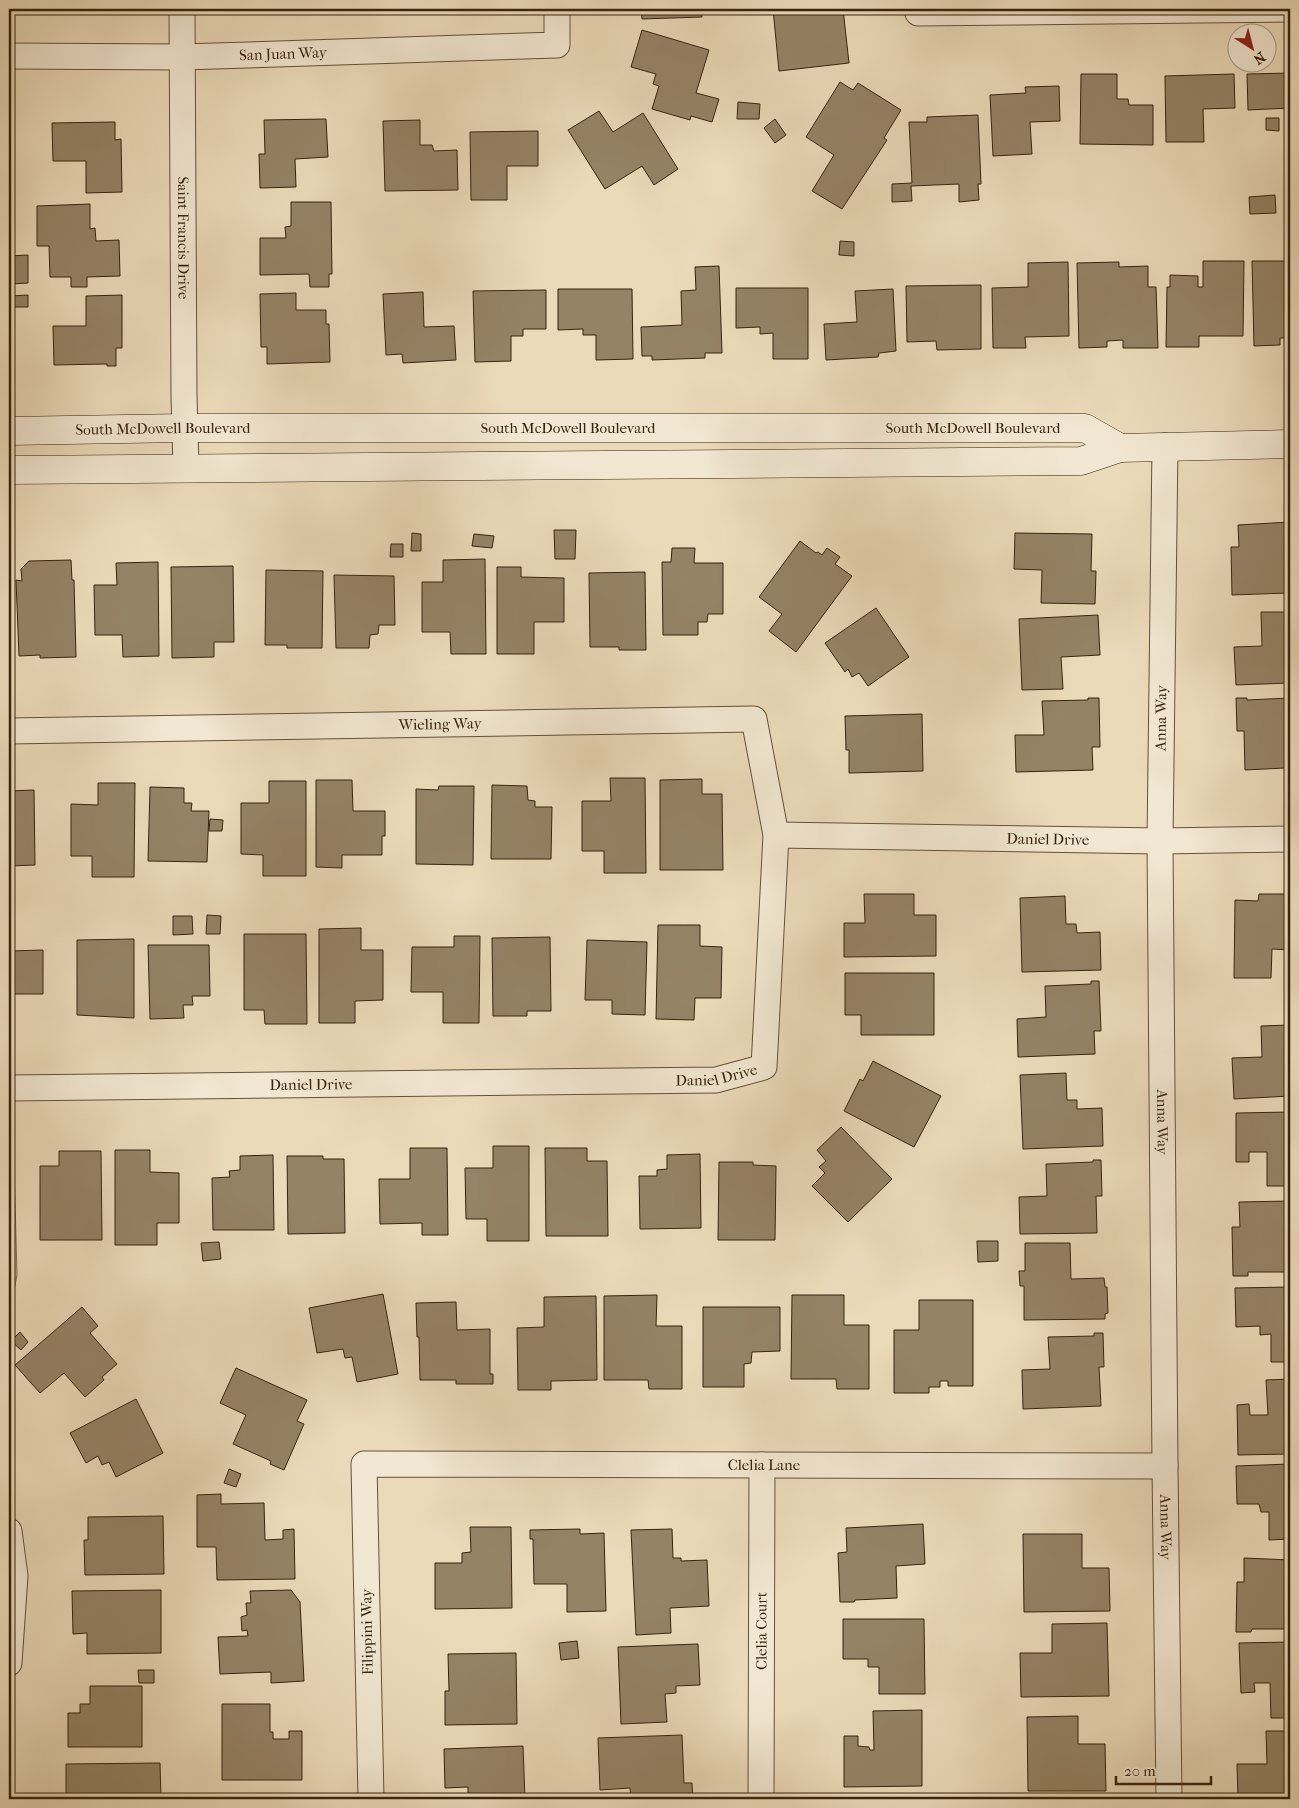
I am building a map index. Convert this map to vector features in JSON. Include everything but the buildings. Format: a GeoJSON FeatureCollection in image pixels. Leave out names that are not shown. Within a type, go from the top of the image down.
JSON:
{"type":"FeatureCollection","features":[{"type":"Feature","properties":{"kind":"main road","name":"South McDowell Boulevard"},"geometry":{"type":"LineString","coordinates":[[9,431],[184,428],[1085,428],[1120,448]]}},
{"type":"Feature","properties":{"kind":"main road"},"geometry":{"type":"LineString","coordinates":[[9,470],[1081,461],[1120,448],[1290,444]]}},
{"type":"Feature","properties":{"kind":"street","name":"Saint Francis Drive"},"geometry":{"type":"LineString","coordinates":[[182,9],[184,428],[186,468]]}},
{"type":"Feature","properties":{"kind":"street","name":"San Juan Way"},"geometry":{"type":"LineString","coordinates":[[9,56],[182,57],[557,45],[557,9]]}},
{"type":"Feature","properties":{"kind":"street"},"geometry":{"type":"LineString","coordinates":[[918,11],[1290,9]]}},
{"type":"Feature","properties":{"kind":"street","name":"Anna Way"},"geometry":{"type":"LineString","coordinates":[[1165,446],[1160,841],[1164,1466],[1170,1799]]}},
{"type":"Feature","properties":{"kind":"street","name":"Wieling Way"},"geometry":{"type":"LineString","coordinates":[[9,731],[754,719],[776,834]]}},
{"type":"Feature","properties":{"kind":"street","name":"Daniel Drive"},"geometry":{"type":"LineString","coordinates":[[9,1088],[716,1080],[764,1067],[776,834],[1160,841],[1290,840]]}},
{"type":"Feature","properties":{"kind":"street","name":"Clelia Lane"},"geometry":{"type":"LineString","coordinates":[[364,1464],[1164,1466]]}},
{"type":"Feature","properties":{"kind":"street","name":"Filippini Way"},"geometry":{"type":"LineString","coordinates":[[364,1464],[371,1799]]}},
{"type":"Feature","properties":{"kind":"street","name":"Clelia Court"},"geometry":{"type":"LineString","coordinates":[[761,1799],[762,1465]]}},
{"type":"Feature","properties":{"kind":"street"},"geometry":{"type":"LineString","coordinates":[[9,1531],[15,1576],[9,1663]]}},
{"type":"Feature","properties":{"kind":"shaded area"},"geometry":{"type":"Polygon","coordinates":[[[9,1125],[13,1125],[17,1275],[9,1317],[9,1125]]]}}]}
